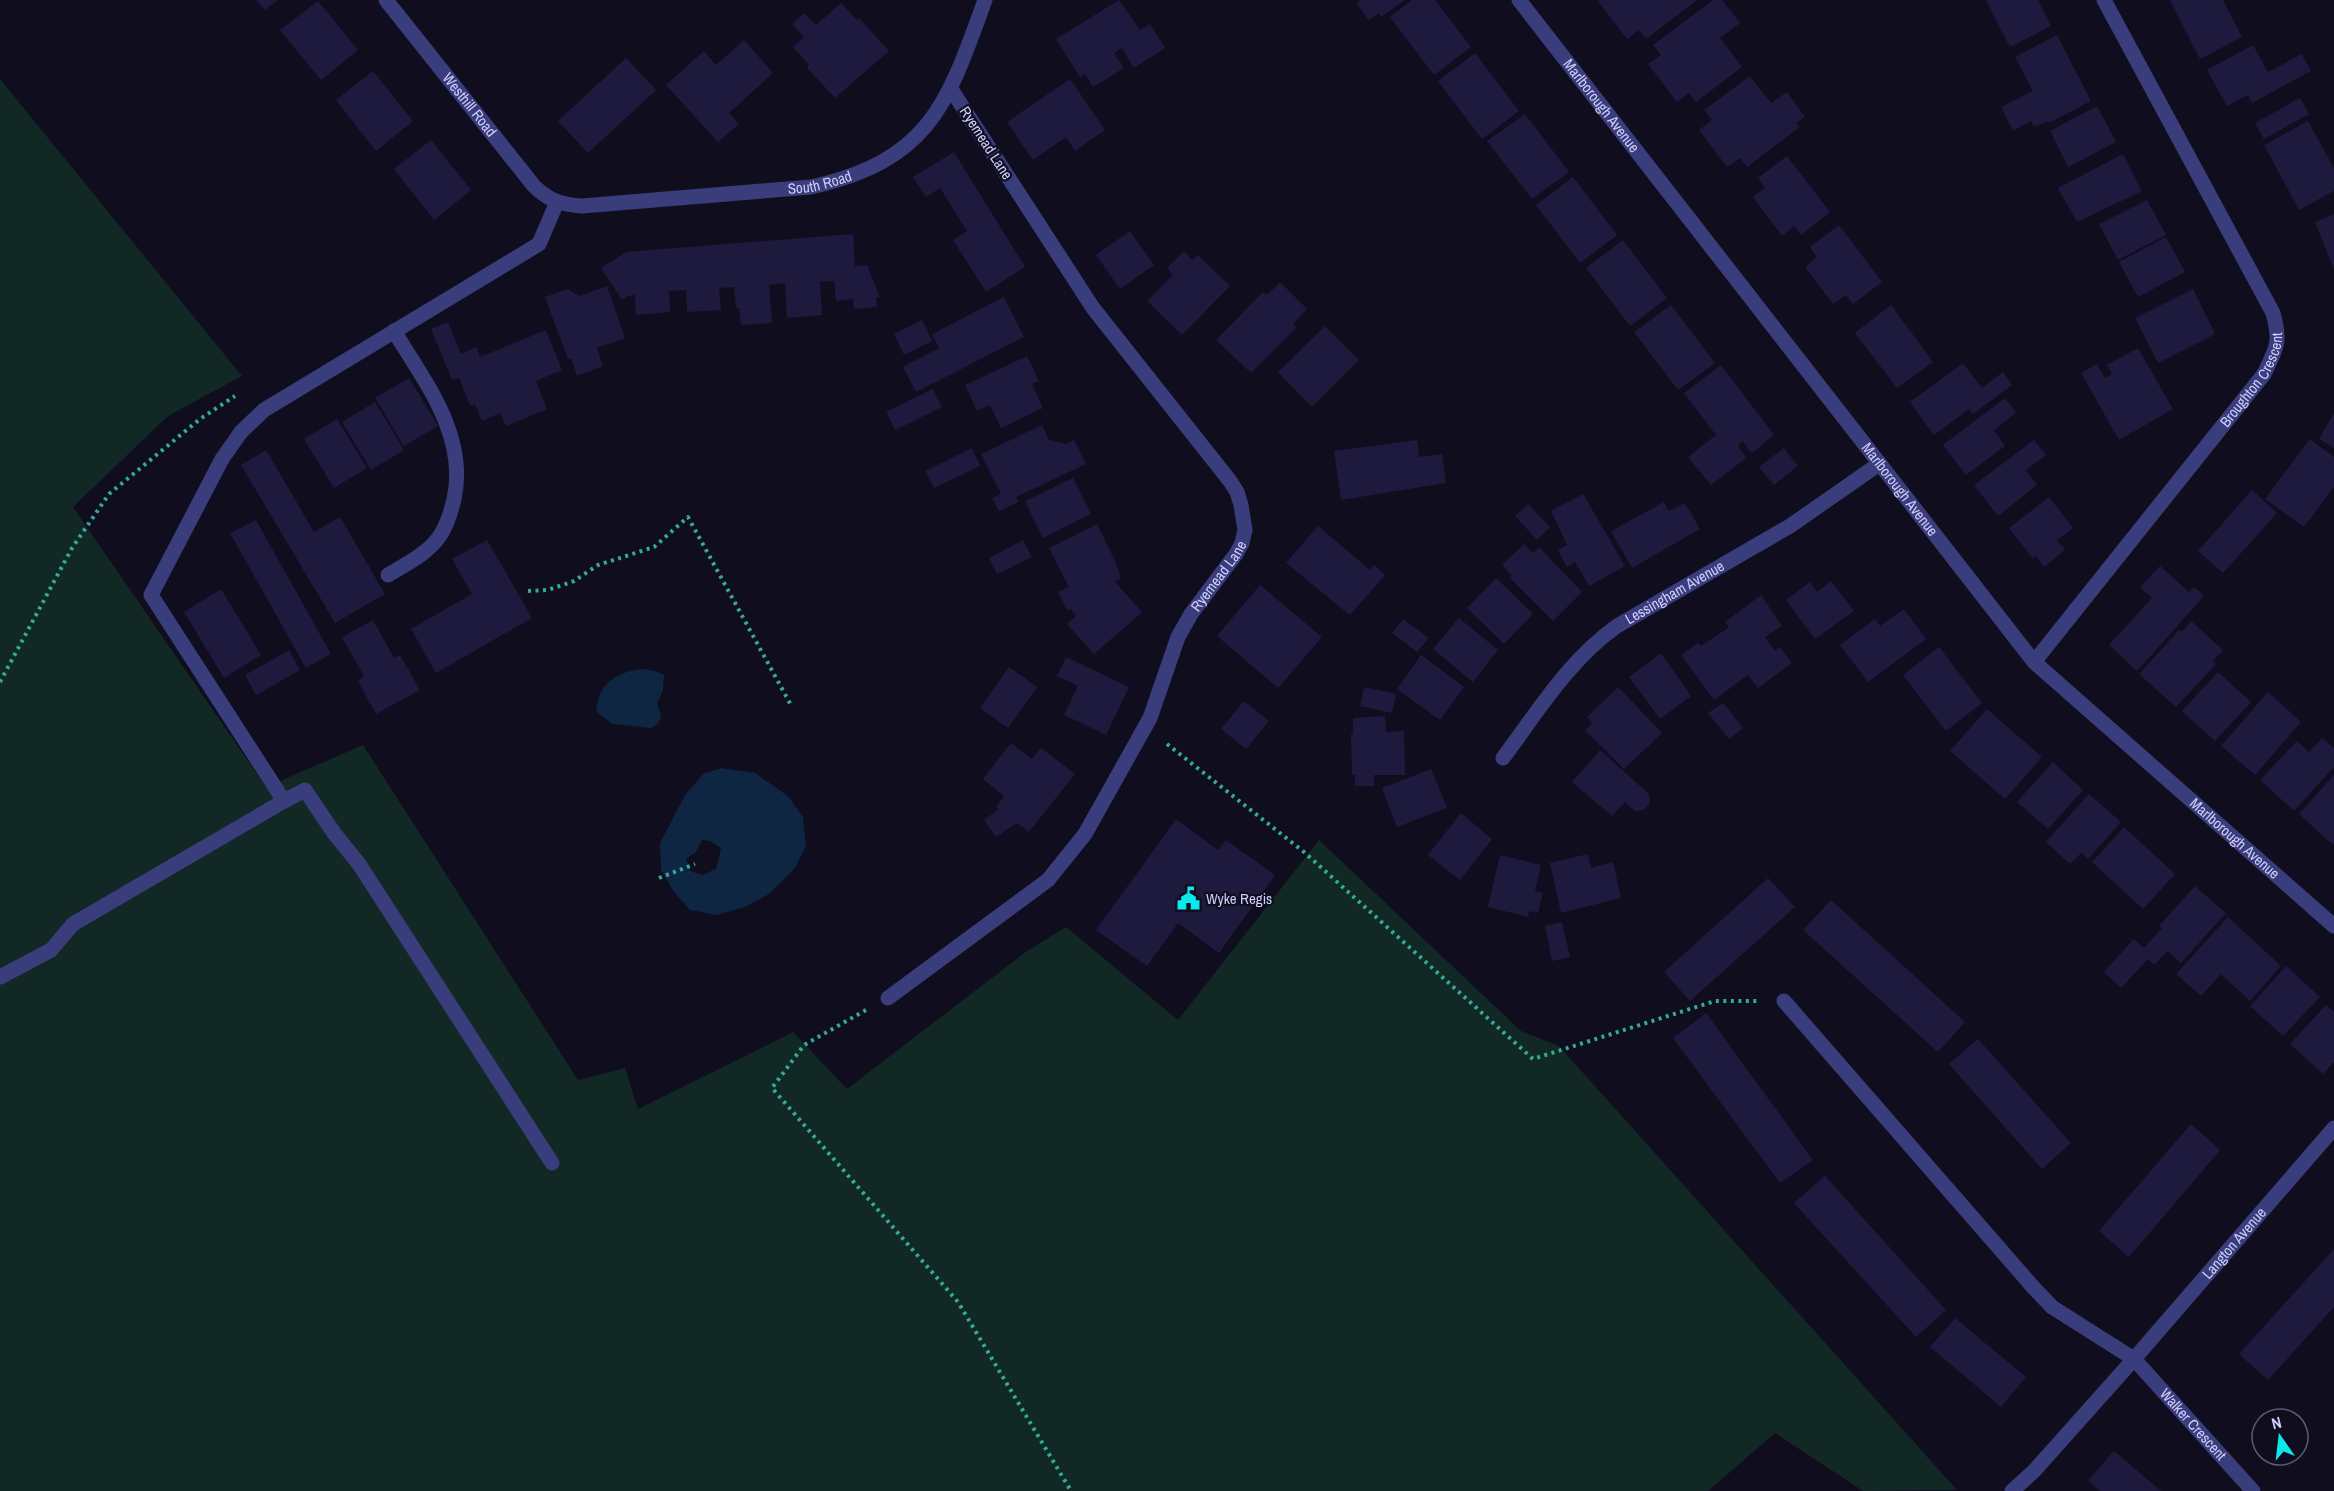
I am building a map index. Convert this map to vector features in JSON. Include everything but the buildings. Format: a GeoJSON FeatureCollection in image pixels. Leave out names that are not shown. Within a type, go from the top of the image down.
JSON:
{"type":"FeatureCollection","features":[{"type":"Feature","properties":{"kind":"street","name":"Westhill Road"},"geometry":{"type":"LineString","coordinates":[[386,0],[534,186],[545,196],[557,202]]}},
{"type":"Feature","properties":{"kind":"street","name":"South Road"},"geometry":{"type":"LineString","coordinates":[[557,202],[569,206],[582,206],[811,187],[841,180],[867,170],[891,157],[916,137],[936,115],[951,89],[985,0]]}},
{"type":"Feature","properties":{"kind":"street","name":"Marlborough Avenue"},"geometry":{"type":"LineString","coordinates":[[1519,0],[2034,662],[2334,926]]}},
{"type":"Feature","properties":{"kind":"street","name":"Broughton Crescent"},"geometry":{"type":"LineString","coordinates":[[2034,662],[2264,374],[2275,351],[2279,334],[2273,313],[2104,0]]}},
{"type":"Feature","properties":{"kind":"street","name":"Ryemead Lane"},"geometry":{"type":"LineString","coordinates":[[888,998],[1048,880],[1086,834],[1150,718],[1178,637],[1191,614],[1236,554],[1245,530],[1241,505],[1230,481],[1094,308],[951,89]]}},
{"type":"Feature","properties":{"kind":"street"},"geometry":{"type":"LineString","coordinates":[[284,801],[151,595],[222,459],[241,432],[264,410],[539,244],[557,202]]}},
{"type":"Feature","properties":{"kind":"street"},"geometry":{"type":"LineString","coordinates":[[388,575],[422,555],[439,537],[451,513],[458,483],[456,457],[449,427],[436,399],[394,331]]}},
{"type":"Feature","properties":{"kind":"street","name":"Lessingham Avenue"},"geometry":{"type":"LineString","coordinates":[[1503,758],[1572,666],[1596,641],[1617,626],[1790,526],[1879,464]]}},
{"type":"Feature","properties":{"kind":"street"},"geometry":{"type":"LineString","coordinates":[[0,977],[51,950],[73,924],[305,790],[359,864],[552,1163]]}},
{"type":"Feature","properties":{"kind":"street","name":"Walker Crescent"},"geometry":{"type":"LineString","coordinates":[[1784,1001],[2052,1307],[2134,1359],[2253,1491]]}},
{"type":"Feature","properties":{"kind":"street","name":"Langton Avenue"},"geometry":{"type":"LineString","coordinates":[[2012,1491],[2034,1471],[2134,1359],[2334,1128]]}},
{"type":"Feature","properties":{"kind":"path"},"geometry":{"type":"LineString","coordinates":[[528,591],[548,590],[574,581],[598,565],[654,547],[688,517],[792,707]]}},
{"type":"Feature","properties":{"kind":"path"},"geometry":{"type":"LineString","coordinates":[[1141,734],[1172,745],[1304,852],[1533,1059],[1715,1001],[1784,1001]]}},
{"type":"Feature","properties":{"kind":"path"},"geometry":{"type":"LineString","coordinates":[[659,879],[695,864]]}},
{"type":"Feature","properties":{"kind":"path"},"geometry":{"type":"LineString","coordinates":[[888,998],[804,1045],[772,1088],[958,1302],[1071,1491]]}},
{"type":"Feature","properties":{"kind":"green space"},"geometry":{"type":"Polygon","coordinates":[[[0,79],[242,376],[168,416],[73,507],[266,787],[363,745],[578,1080],[625,1068],[638,1109],[793,1032],[847,1089],[1027,951],[1066,927],[1178,1020],[1319,840],[1521,1031],[1559,1046],[1957,1490],[1863,1491],[1775,1433],[1708,1491],[0,1491],[0,79]]]}},
{"type":"Feature","properties":{"kind":"water"},"geometry":{"type":"Polygon","coordinates":[[[643,669],[664,675],[663,690],[657,703],[661,715],[659,723],[651,728],[612,724],[596,711],[601,692],[619,675],[643,669]]]}},
{"type":"Feature","properties":{"kind":"water"},"geometry":{"type":"Polygon","coordinates":[[[721,768],[755,773],[788,796],[803,817],[806,846],[795,868],[769,894],[745,907],[717,915],[690,910],[674,892],[661,870],[660,843],[685,795],[703,774],[721,768]],[[702,840],[696,852],[686,859],[690,871],[702,875],[716,869],[721,848],[710,841],[702,840]]]}},
{"type":"Feature","properties":{"kind":"place","name":"Wyke Regis"},"geometry":{"type":"Point","coordinates":[1188,899]}}]}
